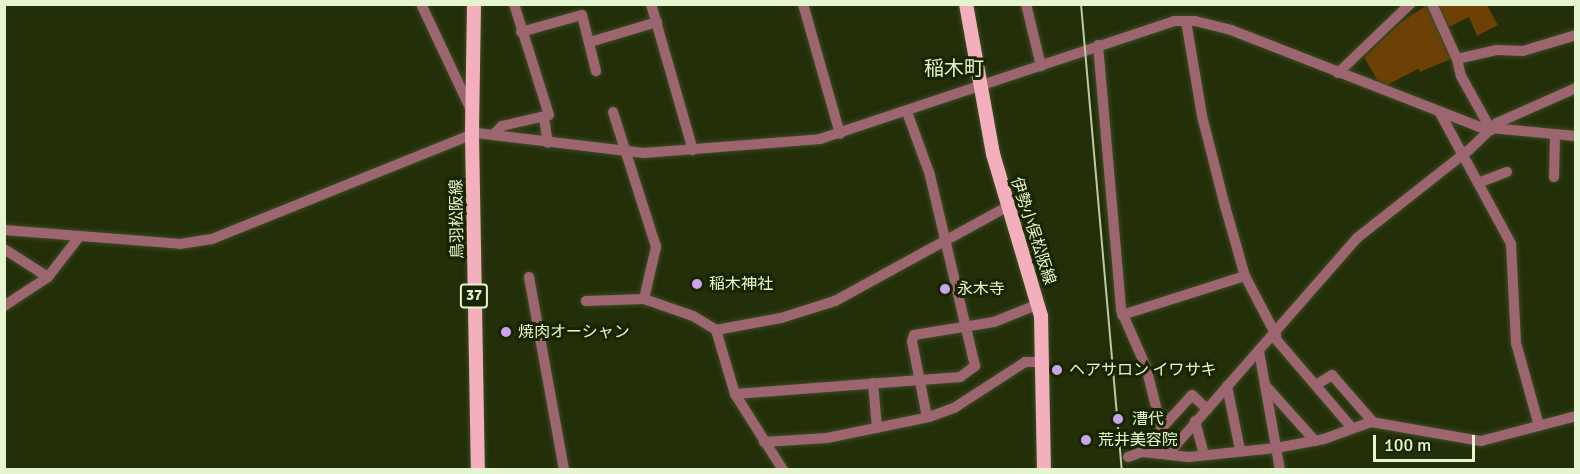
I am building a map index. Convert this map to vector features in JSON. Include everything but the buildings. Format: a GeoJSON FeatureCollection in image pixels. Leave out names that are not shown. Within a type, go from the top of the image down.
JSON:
{"type":"FeatureCollection","features":[{"type":"Feature","properties":{"kind":"main road","name":"鳥羽松阪線"},"geometry":{"type":"LineString","coordinates":[[474,4],[472,134],[478,464]]}},
{"type":"Feature","properties":{"kind":"main road","name":"伊勢小俣松阪線"},"geometry":{"type":"LineString","coordinates":[[966,4],[979,86],[1007,207],[1039,304],[1044,362],[1044,470]]}},
{"type":"Feature","properties":{"kind":"street"},"geometry":{"type":"LineString","coordinates":[[421,4],[460,93],[472,112]]}},
{"type":"Feature","properties":{"kind":"street"},"geometry":{"type":"LineString","coordinates":[[493,135],[502,126],[549,115],[514,4]]}},
{"type":"Feature","properties":{"kind":"street"},"geometry":{"type":"LineString","coordinates":[[651,4],[693,150]]}},
{"type":"Feature","properties":{"kind":"street"},"geometry":{"type":"LineString","coordinates":[[802,4],[840,134]]}},
{"type":"Feature","properties":{"kind":"street"},"geometry":{"type":"LineString","coordinates":[[1026,4],[1041,66]]}},
{"type":"Feature","properties":{"kind":"street"},"geometry":{"type":"LineString","coordinates":[[1338,73],[1410,4]]}},
{"type":"Feature","properties":{"kind":"street"},"geometry":{"type":"LineString","coordinates":[[1432,4],[1457,59],[1461,76],[1491,130]]}},
{"type":"Feature","properties":{"kind":"street"},"geometry":{"type":"LineString","coordinates":[[521,32],[582,15],[596,71]]}},
{"type":"Feature","properties":{"kind":"street"},"geometry":{"type":"LineString","coordinates":[[1186,21],[1202,116],[1245,276],[1275,336],[1352,428]]}},
{"type":"Feature","properties":{"kind":"street"},"geometry":{"type":"LineString","coordinates":[[4,230],[180,244],[212,239],[472,134],[625,153],[799,141],[840,134],[1159,25],[1186,21],[1231,30],[1440,113],[1491,130],[1575,136]]}},
{"type":"Feature","properties":{"kind":"street"},"geometry":{"type":"LineString","coordinates":[[590,42],[657,22]]}},
{"type":"Feature","properties":{"kind":"street"},"geometry":{"type":"LineString","coordinates":[[1457,59],[1497,50],[1523,51],[1575,35]]}},
{"type":"Feature","properties":{"kind":"street"},"geometry":{"type":"LineString","coordinates":[[1098,45],[1122,315],[1146,367],[1160,430],[1168,454]]}},
{"type":"Feature","properties":{"kind":"street"},"geometry":{"type":"LineString","coordinates":[[1168,454],[1275,336],[1357,238],[1497,123],[1538,102],[1575,88]]}},
{"type":"Feature","properties":{"kind":"street"},"geometry":{"type":"LineString","coordinates":[[613,112],[656,247],[644,299]]}},
{"type":"Feature","properties":{"kind":"street"},"geometry":{"type":"LineString","coordinates":[[735,394],[960,377],[975,366],[930,175],[908,112]]}},
{"type":"Feature","properties":{"kind":"street"},"geometry":{"type":"LineString","coordinates":[[1440,113],[1464,152],[1478,183],[1505,230],[1512,252],[1516,343],[1539,426]]}},
{"type":"Feature","properties":{"kind":"street"},"geometry":{"type":"LineString","coordinates":[[544,118],[548,143]]}},
{"type":"Feature","properties":{"kind":"street"},"geometry":{"type":"LineString","coordinates":[[1554,177],[1555,135]]}},
{"type":"Feature","properties":{"kind":"street"},"geometry":{"type":"LineString","coordinates":[[1478,183],[1507,172]]}},
{"type":"Feature","properties":{"kind":"street"},"geometry":{"type":"LineString","coordinates":[[586,301],[644,299],[693,316],[716,330],[781,318],[834,301],[1007,207]]}},
{"type":"Feature","properties":{"kind":"street"},"geometry":{"type":"LineString","coordinates":[[4,306],[48,277],[79,237]]}},
{"type":"Feature","properties":{"kind":"street"},"geometry":{"type":"LineString","coordinates":[[4,249],[48,277]]}},
{"type":"Feature","properties":{"kind":"street"},"geometry":{"type":"LineString","coordinates":[[1122,315],[1161,299],[1245,276]]}},
{"type":"Feature","properties":{"kind":"street"},"geometry":{"type":"LineString","coordinates":[[529,277],[564,470]]}},
{"type":"Feature","properties":{"kind":"street"},"geometry":{"type":"LineString","coordinates":[[927,417],[912,337],[965,325],[994,322],[1039,304]]}},
{"type":"Feature","properties":{"kind":"street"},"geometry":{"type":"LineString","coordinates":[[716,330],[735,394],[783,470]]}},
{"type":"Feature","properties":{"kind":"street"},"geometry":{"type":"LineString","coordinates":[[1259,351],[1280,470]]}},
{"type":"Feature","properties":{"kind":"street"},"geometry":{"type":"LineString","coordinates":[[764,442],[827,438],[927,417],[954,408],[1025,362],[1044,362]]}},
{"type":"Feature","properties":{"kind":"street"},"geometry":{"type":"LineString","coordinates":[[1316,385],[1332,375],[1373,422]]}},
{"type":"Feature","properties":{"kind":"street"},"geometry":{"type":"LineString","coordinates":[[873,383],[877,428]]}},
{"type":"Feature","properties":{"kind":"street"},"geometry":{"type":"LineString","coordinates":[[1265,384],[1315,441]]}},
{"type":"Feature","properties":{"kind":"street"},"geometry":{"type":"LineString","coordinates":[[1227,387],[1240,450]]}},
{"type":"Feature","properties":{"kind":"street"},"geometry":{"type":"LineString","coordinates":[[1160,430],[1192,395],[1207,409]]}},
{"type":"Feature","properties":{"kind":"street"},"geometry":{"type":"LineString","coordinates":[[1128,458],[1142,452],[1204,455],[1276,448],[1315,441],[1373,422],[1474,442],[1575,416]]}},
{"type":"Feature","properties":{"kind":"street"},"geometry":{"type":"LineString","coordinates":[[1195,422],[1204,455]]}},
{"type":"Feature","properties":{"kind":"shaded area"},"geometry":{"type":"Polygon","coordinates":[[[1427,5],[1453,58],[1420,72],[1418,69],[1387,85],[1379,83],[1364,57],[1401,22],[1427,5]]]}},
{"type":"Feature","properties":{"kind":"shaded area"},"geometry":{"type":"Polygon","coordinates":[[[1437,5],[1487,5],[1498,25],[1477,36],[1469,17],[1447,28],[1437,5]]]}},
{"type":"Feature","properties":{"kind":"railway"},"geometry":{"type":"LineString","coordinates":[[1081,4],[1122,470]]}},
{"type":"Feature","properties":{"kind":"place","name":"稲木神社"},"geometry":{"type":"Point","coordinates":[697,284]}},
{"type":"Feature","properties":{"kind":"place","name":"永木寺"},"geometry":{"type":"Point","coordinates":[945,289]}},
{"type":"Feature","properties":{"kind":"place","name":"焼肉オーシャン"},"geometry":{"type":"Point","coordinates":[506,332]}},
{"type":"Feature","properties":{"kind":"place","name":"ヘアサロン イワサキ"},"geometry":{"type":"Point","coordinates":[1057,370]}},
{"type":"Feature","properties":{"kind":"place","name":"漕代"},"geometry":{"type":"Point","coordinates":[1118,419]}},
{"type":"Feature","properties":{"kind":"place","name":"荒井美容院"},"geometry":{"type":"Point","coordinates":[1086,440]}},
{"type":"Feature","properties":{"kind":"district","name":"稲木町"},"geometry":{"type":"Point","coordinates":[954,68]}}]}
